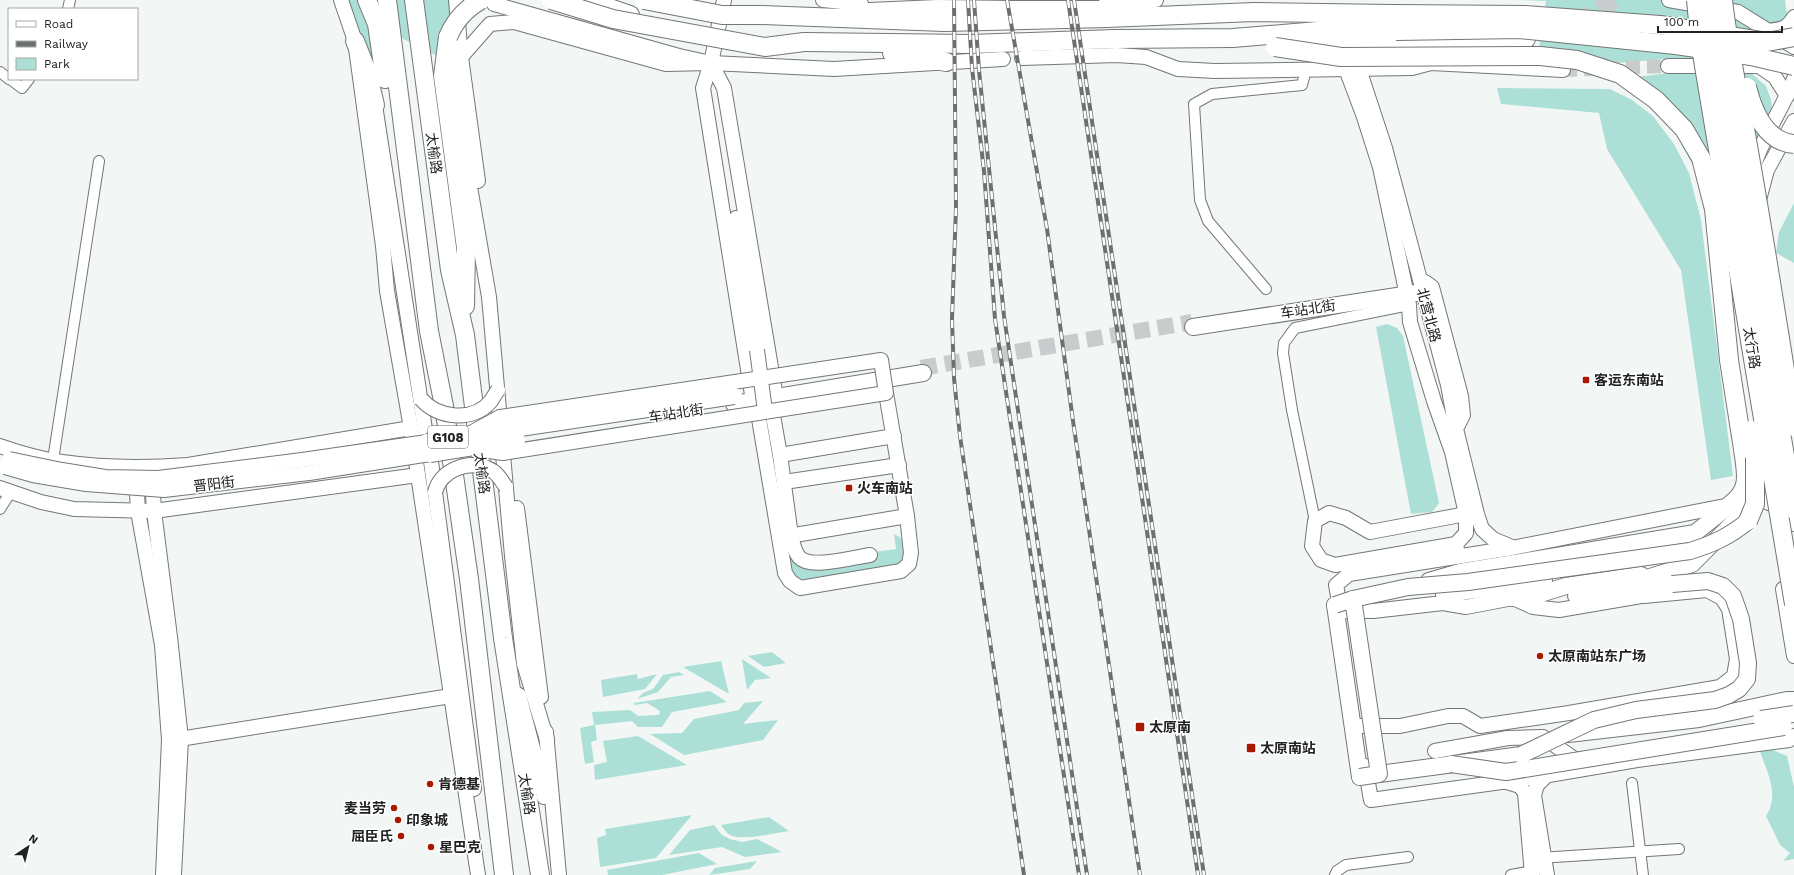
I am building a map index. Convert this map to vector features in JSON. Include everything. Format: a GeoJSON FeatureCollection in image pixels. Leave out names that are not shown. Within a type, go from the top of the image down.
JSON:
{"type":"FeatureCollection","features":[{"type":"Feature","properties":{"kind":"highway"},"geometry":{"type":"LineString","coordinates":[[368,0],[377,24],[404,205],[429,332]]}},
{"type":"Feature","properties":{"kind":"highway","name":"太榆路"},"geometry":{"type":"LineString","coordinates":[[387,0],[429,332],[444,406],[469,579],[504,875]]}},
{"type":"Feature","properties":{"kind":"highway","name":"太榆路"},"geometry":{"type":"LineString","coordinates":[[414,0],[450,270],[464,335],[504,638],[540,875]]}},
{"type":"Feature","properties":{"kind":"highway"},"geometry":{"type":"LineString","coordinates":[[550,0],[612,19],[765,47],[804,42],[952,44],[1114,39],[1233,38],[1394,23],[1525,15],[1660,25],[1767,42],[1794,37]]}},
{"type":"Feature","properties":{"kind":"highway"},"geometry":{"type":"LineString","coordinates":[[586,0],[630,15],[723,32],[912,56],[946,62]]}},
{"type":"Feature","properties":{"kind":"highway"},"geometry":{"type":"LineString","coordinates":[[644,0],[722,15],[944,22],[1254,12],[1394,23],[1519,29],[1676,45],[1751,56],[1794,66]]}},
{"type":"Feature","properties":{"kind":"highway"},"geometry":{"type":"LineString","coordinates":[[701,0],[760,15]]}},
{"type":"Feature","properties":{"kind":"highway"},"geometry":{"type":"LineString","coordinates":[[1254,12],[1320,0]]}},
{"type":"Feature","properties":{"kind":"highway"},"geometry":{"type":"LineString","coordinates":[[1696,0],[1700,42],[1716,91]]}},
{"type":"Feature","properties":{"kind":"highway"},"geometry":{"type":"LineString","coordinates":[[1710,0],[1716,91]]}},
{"type":"Feature","properties":{"kind":"highway"},"geometry":{"type":"LineString","coordinates":[[464,335],[466,248],[443,76],[448,37],[453,24],[466,9],[487,2]]}},
{"type":"Feature","properties":{"kind":"highway"},"geometry":{"type":"LineString","coordinates":[[1724,7],[1733,24],[1750,98],[1762,125],[1774,137],[1794,144]]}},
{"type":"Feature","properties":{"kind":"highway"},"geometry":{"type":"LineString","coordinates":[[1724,7],[1773,293],[1794,427]]}},
{"type":"Feature","properties":{"kind":"highway"},"geometry":{"type":"LineString","coordinates":[[1233,38],[1275,47],[1341,57],[1540,56],[1577,60],[1620,74],[1656,100],[1684,129],[1701,158],[1714,209],[1729,360],[1746,472],[1739,499]]}},
{"type":"Feature","properties":{"kind":"highway"},"geometry":{"type":"LineString","coordinates":[[1275,47],[1342,44],[1481,42],[1526,39]]}},
{"type":"Feature","properties":{"kind":"highway"},"geometry":{"type":"LineString","coordinates":[[355,41],[367,71],[375,105]]}},
{"type":"Feature","properties":{"kind":"highway","name":"太行路"},"geometry":{"type":"LineString","coordinates":[[1716,91],[1732,232],[1794,604]]}},
{"type":"Feature","properties":{"kind":"highway","name":"太行路"},"geometry":{"type":"LineString","coordinates":[[1716,91],[1794,510]]}},
{"type":"Feature","properties":{"kind":"highway"},"geometry":{"type":"LineString","coordinates":[[1732,232],[1736,302],[1744,379],[1755,455],[1755,504],[1748,521]]}},
{"type":"Feature","properties":{"kind":"highway"},"geometry":{"type":"LineString","coordinates":[[1743,448],[1769,500]]}},
{"type":"Feature","properties":{"kind":"main road"},"geometry":{"type":"LineString","coordinates":[[341,0],[355,41],[382,238],[387,291],[411,428],[478,875]]}},
{"type":"Feature","properties":{"kind":"main road"},"geometry":{"type":"LineString","coordinates":[[456,0],[461,57],[503,362],[512,468],[547,740],[556,857]]}},
{"type":"Feature","properties":{"kind":"main road"},"geometry":{"type":"LineString","coordinates":[[724,0],[711,63],[702,88],[765,405]]}},
{"type":"Feature","properties":{"kind":"main road"},"geometry":{"type":"LineString","coordinates":[[823,0],[903,8]]}},
{"type":"Feature","properties":{"kind":"main road"},"geometry":{"type":"LineString","coordinates":[[760,15],[937,7],[1100,7],[1156,0]]}},
{"type":"Feature","properties":{"kind":"main road"},"geometry":{"type":"LineString","coordinates":[[1669,0],[1738,12],[1794,47]]}},
{"type":"Feature","properties":{"kind":"main road"},"geometry":{"type":"LineString","coordinates":[[487,2],[587,31],[711,63],[724,88],[765,405],[785,537],[800,558],[807,562],[816,564],[870,555]]}},
{"type":"Feature","properties":{"kind":"main road"},"geometry":{"type":"LineString","coordinates":[[1768,31],[1780,30],[1789,26],[1794,17]]}},
{"type":"Feature","properties":{"kind":"main road"},"geometry":{"type":"LineString","coordinates":[[547,740],[524,664],[512,556],[489,297],[454,94],[455,73],[461,57],[490,24],[514,22],[666,64],[711,63],[834,69],[1003,59]]}},
{"type":"Feature","properties":{"kind":"main road"},"geometry":{"type":"LineString","coordinates":[[1022,58],[1117,55],[1146,57],[1178,69],[1215,71],[1412,68],[1431,63],[1563,70]]}},
{"type":"Feature","properties":{"kind":"main road"},"geometry":{"type":"LineString","coordinates":[[467,442],[502,436],[759,378],[881,360],[907,516],[911,559],[909,564],[901,571],[800,588],[790,581],[785,573],[784,482],[780,455],[765,405],[759,378],[712,88],[711,63]]}},
{"type":"Feature","properties":{"kind":"main road"},"geometry":{"type":"LineString","coordinates":[[1668,66],[1766,66],[1794,74]]}},
{"type":"Feature","properties":{"kind":"main road"},"geometry":{"type":"LineString","coordinates":[[1759,66],[1775,77],[1787,96]]}},
{"type":"Feature","properties":{"kind":"main road","name":"北营北路"},"geometry":{"type":"LineString","coordinates":[[1353,69],[1385,148],[1448,385],[1456,428],[1477,514],[1482,529],[1493,539],[1512,548]]}},
{"type":"Feature","properties":{"kind":"main road","name":"北营北路"},"geometry":{"type":"LineString","coordinates":[[1353,69],[1364,117],[1380,168],[1407,295],[1410,322],[1434,401],[1452,452],[1466,514],[1466,533],[1457,550]]}},
{"type":"Feature","properties":{"kind":"main road"},"geometry":{"type":"LineString","coordinates":[[1794,79],[1787,96],[1758,150],[1738,224],[1748,367],[1794,656]]}},
{"type":"Feature","properties":{"kind":"main road"},"geometry":{"type":"LineString","coordinates":[[375,105],[435,492],[482,844],[483,875]]}},
{"type":"Feature","properties":{"kind":"main road"},"geometry":{"type":"LineString","coordinates":[[1794,121],[1768,170],[1754,215],[1756,254],[1794,461]]}},
{"type":"Feature","properties":{"kind":"main road"},"geometry":{"type":"LineString","coordinates":[[1422,287],[1426,282],[1432,287],[1462,396],[1463,415],[1456,428]]}},
{"type":"Feature","properties":{"kind":"main road","name":"车站北街"},"geometry":{"type":"LineString","coordinates":[[1193,325],[1407,295],[1422,287]]}},
{"type":"Feature","properties":{"kind":"main road"},"geometry":{"type":"LineString","coordinates":[[1410,322],[1416,308],[1423,308],[1430,316]]}},
{"type":"Feature","properties":{"kind":"main road"},"geometry":{"type":"LineString","coordinates":[[428,448],[734,400],[765,405],[922,371]]}},
{"type":"Feature","properties":{"kind":"main road"},"geometry":{"type":"LineString","coordinates":[[421,399],[427,407],[439,413],[452,416],[467,415],[482,408],[490,402],[498,390]]}},
{"type":"Feature","properties":{"kind":"main road"},"geometry":{"type":"LineString","coordinates":[[502,436],[765,405],[887,397]]}},
{"type":"Feature","properties":{"kind":"main road"},"geometry":{"type":"LineString","coordinates":[[0,446],[53,460],[152,468],[188,465],[411,428]]}},
{"type":"Feature","properties":{"kind":"main road"},"geometry":{"type":"LineString","coordinates":[[780,455],[894,436]]}},
{"type":"Feature","properties":{"kind":"main road","name":"晋阳街"},"geometry":{"type":"LineString","coordinates":[[4,462],[105,477],[158,478],[302,460],[428,448]]}},
{"type":"Feature","properties":{"kind":"main road"},"geometry":{"type":"LineString","coordinates":[[435,492],[437,484],[448,472],[473,465],[489,469],[498,476],[506,487]]}},
{"type":"Feature","properties":{"kind":"main road"},"geometry":{"type":"LineString","coordinates":[[784,482],[898,465]]}},
{"type":"Feature","properties":{"kind":"main road"},"geometry":{"type":"LineString","coordinates":[[135,467],[138,511],[162,645],[175,739],[163,875]]}},
{"type":"Feature","properties":{"kind":"main road"},"geometry":{"type":"LineString","coordinates":[[152,468],[154,511],[170,637],[175,739],[174,875]]}},
{"type":"Feature","properties":{"kind":"main road"},"geometry":{"type":"LineString","coordinates":[[5,490],[41,502],[74,509],[154,511],[418,475]]}},
{"type":"Feature","properties":{"kind":"main road"},"geometry":{"type":"LineString","coordinates":[[1739,499],[1695,533],[1460,572],[1408,587],[1353,599],[1379,774],[1520,755],[1566,752],[1794,714]]}},
{"type":"Feature","properties":{"kind":"main road"},"geometry":{"type":"LineString","coordinates":[[1576,596],[1623,588],[1671,577],[1692,564],[1739,518],[1739,499]]}},
{"type":"Feature","properties":{"kind":"main road"},"geometry":{"type":"LineString","coordinates":[[1466,514],[1370,532],[1346,518],[1329,513],[1315,521],[1312,546],[1321,560],[1334,565],[1457,550],[1512,548],[1739,499],[1769,500],[1794,524]]}},
{"type":"Feature","properties":{"kind":"main road"},"geometry":{"type":"LineString","coordinates":[[785,537],[907,516]]}},
{"type":"Feature","properties":{"kind":"main road"},"geometry":{"type":"LineString","coordinates":[[1444,594],[1544,581],[1710,555],[1731,544],[1741,535],[1748,521]]}},
{"type":"Feature","properties":{"kind":"main road"},"geometry":{"type":"LineString","coordinates":[[1408,587],[1468,582],[1690,551],[1717,542],[1733,533],[1748,521]]}},
{"type":"Feature","properties":{"kind":"main road"},"geometry":{"type":"LineString","coordinates":[[1450,764],[1506,772],[1791,730],[1789,740],[1637,760],[1507,782],[1371,800],[1336,585],[1350,574],[1457,550]]}},
{"type":"Feature","properties":{"kind":"main road"},"geometry":{"type":"LineString","coordinates":[[1340,611],[1373,611],[1443,603],[1466,607],[1537,595],[1566,586],[1671,577],[1708,581],[1723,586],[1733,596],[1741,619],[1748,663],[1747,679],[1739,689],[1729,695],[1715,700],[1636,710],[1594,720],[1520,755]]}},
{"type":"Feature","properties":{"kind":"main road"},"geometry":{"type":"LineString","coordinates":[[1513,598],[1544,581]]}},
{"type":"Feature","properties":{"kind":"main road"},"geometry":{"type":"LineString","coordinates":[[1623,588],[1644,596]]}},
{"type":"Feature","properties":{"kind":"main road"},"geometry":{"type":"LineString","coordinates":[[1359,726],[1400,726],[1448,716],[1463,716],[1480,726],[1569,713],[1720,687],[1734,676],[1737,659],[1729,609],[1722,598],[1707,590],[1644,596],[1559,610],[1534,607],[1513,598]]}},
{"type":"Feature","properties":{"kind":"main road"},"geometry":{"type":"LineString","coordinates":[[504,638],[535,756],[559,875]]}},
{"type":"Feature","properties":{"kind":"main road"},"geometry":{"type":"LineString","coordinates":[[175,739],[451,696]]}},
{"type":"Feature","properties":{"kind":"main road"},"geometry":{"type":"LineString","coordinates":[[1435,752],[1508,738],[1542,737],[1699,719],[1787,700],[1794,700]]}},
{"type":"Feature","properties":{"kind":"main road"},"geometry":{"type":"LineString","coordinates":[[1542,737],[1588,768]]}},
{"type":"Feature","properties":{"kind":"main road"},"geometry":{"type":"LineString","coordinates":[[1539,868],[1534,795],[1537,785],[1546,776]]}},
{"type":"Feature","properties":{"kind":"main road"},"geometry":{"type":"LineString","coordinates":[[1507,782],[1520,786],[1525,793],[1539,868]]}},
{"type":"Feature","properties":{"kind":"street"},"geometry":{"type":"LineString","coordinates":[[1266,288],[1208,221],[1200,200],[1194,104],[1212,94],[1302,85],[1306,70]]}},
{"type":"Feature","properties":{"kind":"street"},"geometry":{"type":"LineString","coordinates":[[0,72],[8,78]]}},
{"type":"Feature","properties":{"kind":"street"},"geometry":{"type":"LineString","coordinates":[[10,80],[22,88],[28,80]]}},
{"type":"Feature","properties":{"kind":"street"},"geometry":{"type":"LineString","coordinates":[[53,460],[99,161]]}},
{"type":"Feature","properties":{"kind":"street"},"geometry":{"type":"LineString","coordinates":[[1315,521],[1292,410],[1283,353],[1284,343],[1295,328],[1407,295]]}},
{"type":"Feature","properties":{"kind":"street"},"geometry":{"type":"LineString","coordinates":[[0,509],[5,490]]}},
{"type":"Feature","properties":{"kind":"street"},"geometry":{"type":"LineString","coordinates":[[1632,783],[1643,875]]}},
{"type":"Feature","properties":{"kind":"street"},"geometry":{"type":"LineString","coordinates":[[1511,875],[1539,868],[1640,851],[1679,849]]}},
{"type":"Feature","properties":{"kind":"street"},"geometry":{"type":"LineString","coordinates":[[1335,875],[1337,871],[1346,865],[1408,857]]}},
{"type":"Feature","properties":{"kind":"green space"},"geometry":{"type":"Polygon","coordinates":[[[345,0],[463,0],[437,56],[384,29],[376,81],[345,0]]]}},
{"type":"Feature","properties":{"kind":"green space"},"geometry":{"type":"Polygon","coordinates":[[[1516,0],[1785,0],[1788,23],[1761,23],[1758,62],[1676,58],[1618,63],[1584,54],[1539,47],[1546,1],[1516,0]]]}},
{"type":"Feature","properties":{"kind":"green space"},"geometry":{"type":"Polygon","coordinates":[[[1687,71],[1752,74],[1766,86],[1771,100],[1774,124],[1755,147],[1700,185],[1693,165],[1681,144],[1694,133],[1635,77],[1687,71]]]}},
{"type":"Feature","properties":{"kind":"green space"},"geometry":{"type":"Polygon","coordinates":[[[1497,88],[1610,89],[1632,100],[1653,116],[1674,144],[1689,173],[1701,220],[1733,476],[1711,480],[1681,270],[1607,149],[1599,113],[1501,104],[1497,88]]]}},
{"type":"Feature","properties":{"kind":"green space"},"geometry":{"type":"Polygon","coordinates":[[[1794,203],[1794,263],[1776,253],[1779,232],[1794,203]]]}},
{"type":"Feature","properties":{"kind":"green space"},"geometry":{"type":"Polygon","coordinates":[[[1387,324],[1397,328],[1403,336],[1439,503],[1432,512],[1411,514],[1376,327],[1387,324]]]}},
{"type":"Feature","properties":{"kind":"green space"},"geometry":{"type":"Polygon","coordinates":[[[894,534],[899,537],[905,545],[905,555],[900,563],[895,566],[800,580],[790,568],[787,552],[798,562],[896,549],[894,534]]]}},
{"type":"Feature","properties":{"kind":"green space"},"geometry":{"type":"Polygon","coordinates":[[[772,652],[786,663],[764,667],[748,656],[772,652]]]}},
{"type":"Feature","properties":{"kind":"green space"},"geometry":{"type":"Polygon","coordinates":[[[742,659],[771,678],[755,680],[747,690],[742,659]]]}},
{"type":"Feature","properties":{"kind":"green space"},"geometry":{"type":"Polygon","coordinates":[[[721,661],[729,694],[683,667],[721,661]]]}},
{"type":"Feature","properties":{"kind":"green space"},"geometry":{"type":"Polygon","coordinates":[[[679,672],[684,675],[671,677],[658,692],[637,699],[643,693],[653,689],[663,675],[679,672]]]}},
{"type":"Feature","properties":{"kind":"green space"},"geometry":{"type":"Polygon","coordinates":[[[637,674],[638,679],[657,674],[645,689],[603,697],[601,680],[637,674]]]}},
{"type":"Feature","properties":{"kind":"green space"},"geometry":{"type":"Polygon","coordinates":[[[710,691],[727,702],[672,712],[662,727],[638,727],[632,721],[595,725],[597,740],[591,742],[594,762],[585,764],[580,728],[594,725],[592,712],[630,710],[638,716],[659,715],[660,711],[647,703],[635,705],[634,703],[710,691]]]}},
{"type":"Feature","properties":{"kind":"green space"},"geometry":{"type":"Polygon","coordinates":[[[763,701],[743,724],[778,720],[763,740],[684,755],[650,734],[682,733],[694,719],[739,710],[744,703],[763,701]]]}},
{"type":"Feature","properties":{"kind":"green space"},"geometry":{"type":"Polygon","coordinates":[[[638,736],[687,765],[595,780],[594,765],[607,762],[603,741],[638,736]]]}},
{"type":"Feature","properties":{"kind":"green space"},"geometry":{"type":"Polygon","coordinates":[[[1768,748],[1787,756],[1794,787],[1794,859],[1783,861],[1790,853],[1780,845],[1766,816],[1772,800],[1772,792],[1769,775],[1760,751],[1768,748]]]}},
{"type":"Feature","properties":{"kind":"green space"},"geometry":{"type":"Polygon","coordinates":[[[692,815],[656,858],[600,867],[597,838],[606,835],[605,829],[692,815]]]}},
{"type":"Feature","properties":{"kind":"green space"},"geometry":{"type":"Polygon","coordinates":[[[769,817],[789,831],[753,837],[738,837],[729,834],[721,825],[769,817]]]}},
{"type":"Feature","properties":{"kind":"green space"},"geometry":{"type":"Polygon","coordinates":[[[714,825],[722,835],[730,839],[742,842],[757,839],[782,852],[745,857],[722,847],[669,855],[690,830],[714,825]]]}},
{"type":"Feature","properties":{"kind":"green space"},"geometry":{"type":"Polygon","coordinates":[[[699,853],[717,864],[662,875],[608,875],[607,870],[699,853]]]}},
{"type":"Feature","properties":{"kind":"green space"},"geometry":{"type":"Polygon","coordinates":[[[757,861],[750,869],[709,875],[715,868],[757,861]]]}},
{"type":"Feature","properties":{"kind":"tunnel"},"geometry":{"type":"LineString","coordinates":[[1576,24],[1614,0]]}},
{"type":"Feature","properties":{"kind":"tunnel"},"geometry":{"type":"LineString","coordinates":[[1563,70],[1668,66]]}},
{"type":"Feature","properties":{"kind":"tunnel"},"geometry":{"type":"LineString","coordinates":[[921,368],[1192,322]]}},
{"type":"Feature","properties":{"kind":"railway"},"geometry":{"type":"LineString","coordinates":[[954,0],[956,207],[952,319],[954,378],[960,436],[1024,875]]}},
{"type":"Feature","properties":{"kind":"railway"},"geometry":{"type":"LineString","coordinates":[[968,0],[972,68],[984,171],[995,319],[1079,875]]}},
{"type":"Feature","properties":{"kind":"railway"},"geometry":{"type":"LineString","coordinates":[[974,0],[979,70],[1004,316],[1087,875]]}},
{"type":"Feature","properties":{"kind":"railway"},"geometry":{"type":"LineString","coordinates":[[1007,0],[1047,229],[1073,421],[1140,875]]}},
{"type":"Feature","properties":{"kind":"railway"},"geometry":{"type":"LineString","coordinates":[[1068,0],[1198,875]]}},
{"type":"Feature","properties":{"kind":"railway"},"geometry":{"type":"LineString","coordinates":[[1074,0],[1204,875]]}},
{"type":"Feature","properties":{"kind":"place","name":"客运东南站"},"geometry":{"type":"Point","coordinates":[1586,380]}},
{"type":"Feature","properties":{"kind":"place","name":"火车南站"},"geometry":{"type":"Point","coordinates":[849,488]}},
{"type":"Feature","properties":{"kind":"place","name":"太原南站东广场"},"geometry":{"type":"Point","coordinates":[1540,656]}},
{"type":"Feature","properties":{"kind":"place","name":"太原南"},"geometry":{"type":"Point","coordinates":[1140,727]}},
{"type":"Feature","properties":{"kind":"place","name":"太原南站"},"geometry":{"type":"Point","coordinates":[1251,748]}},
{"type":"Feature","properties":{"kind":"place","name":"肯德基"},"geometry":{"type":"Point","coordinates":[430,784]}},
{"type":"Feature","properties":{"kind":"place","name":"麦当劳"},"geometry":{"type":"Point","coordinates":[394,808]}},
{"type":"Feature","properties":{"kind":"place","name":"印象城"},"geometry":{"type":"Point","coordinates":[398,820]}},
{"type":"Feature","properties":{"kind":"place","name":"屈臣氏"},"geometry":{"type":"Point","coordinates":[401,836]}},
{"type":"Feature","properties":{"kind":"place","name":"星巴克"},"geometry":{"type":"Point","coordinates":[431,847]}}]}
